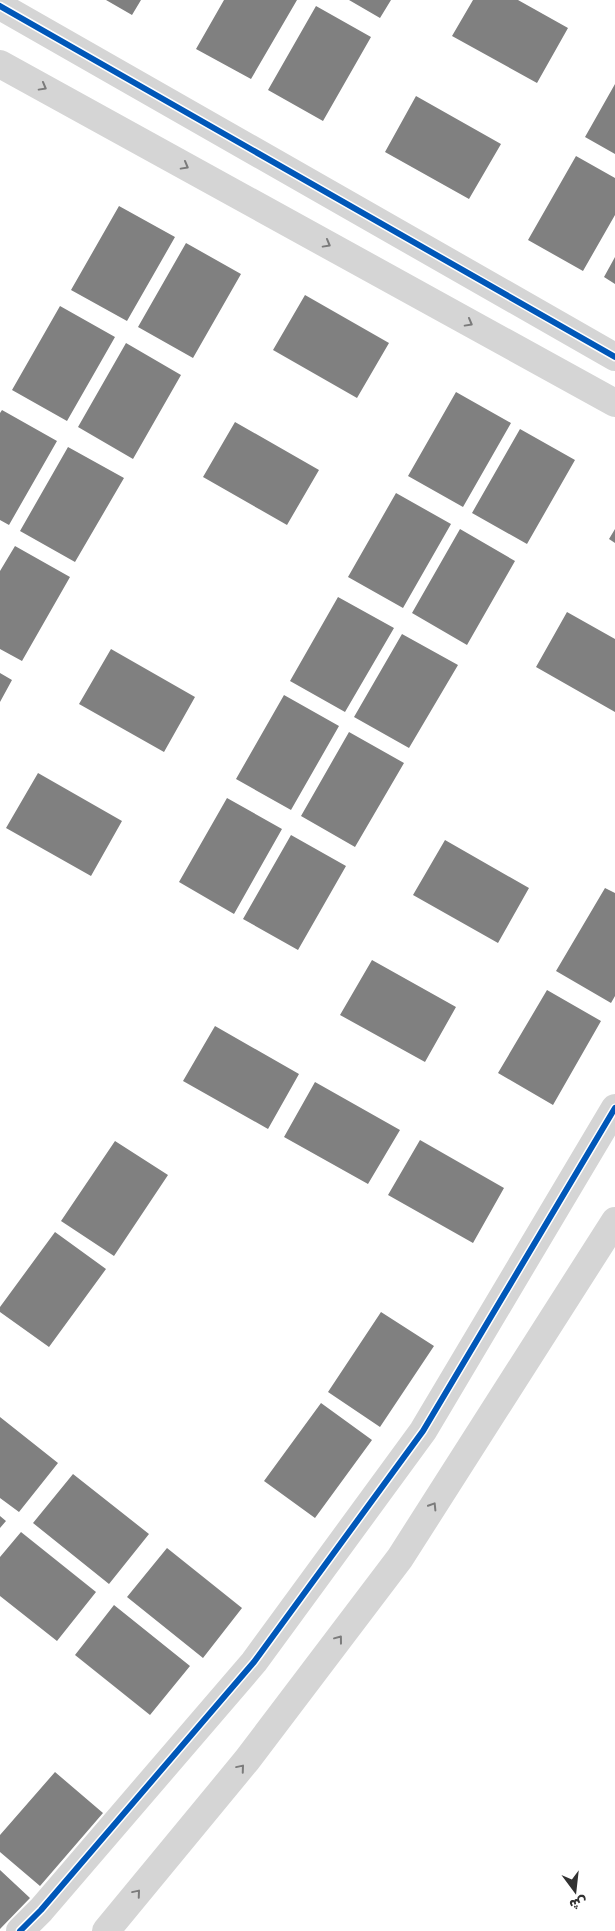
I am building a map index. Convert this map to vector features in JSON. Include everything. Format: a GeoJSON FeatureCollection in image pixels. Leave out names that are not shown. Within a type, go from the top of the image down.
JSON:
{"type":"FeatureCollection","features":[{"type":"Feature","properties":{"kind":"street"},"geometry":{"type":"LineString","coordinates":[[0,6],[615,358]]}},
{"type":"Feature","properties":{"kind":"street"},"geometry":{"type":"LineString","coordinates":[[0,64],[615,403]]}},
{"type":"Feature","properties":{"kind":"street"},"geometry":{"type":"LineString","coordinates":[[20,1931],[41,1910],[254,1662],[417,1439],[615,1108]]}},
{"type":"Feature","properties":{"kind":"street"},"geometry":{"type":"LineString","coordinates":[[106,1931],[248,1760],[400,1558],[615,1221]]}},
{"type":"Feature","properties":{"kind":"building"},"geometry":{"type":"Polygon","coordinates":[[[106,0],[141,0],[132,15],[106,0]]]}},
{"type":"Feature","properties":{"kind":"building"},"geometry":{"type":"Polygon","coordinates":[[[224,0],[297,0],[251,79],[196,49],[224,0]]]}},
{"type":"Feature","properties":{"kind":"building"},"geometry":{"type":"Polygon","coordinates":[[[349,0],[391,0],[380,18],[349,0]]]}},
{"type":"Feature","properties":{"kind":"building"},"geometry":{"type":"Polygon","coordinates":[[[473,0],[518,0],[568,28],[537,83],[452,36],[473,0]]]}},
{"type":"Feature","properties":{"kind":"building"},"geometry":{"type":"Polygon","coordinates":[[[316,6],[371,37],[323,121],[268,90],[316,6]]]}},
{"type":"Feature","properties":{"kind":"building"},"geometry":{"type":"Polygon","coordinates":[[[615,84],[615,154],[585,137],[615,84]]]}},
{"type":"Feature","properties":{"kind":"building"},"geometry":{"type":"Polygon","coordinates":[[[416,96],[501,144],[469,199],[385,152],[416,96]]]}},
{"type":"Feature","properties":{"kind":"building"},"geometry":{"type":"Polygon","coordinates":[[[576,156],[615,178],[615,215],[583,271],[528,240],[576,156]]]}},
{"type":"Feature","properties":{"kind":"building"},"geometry":{"type":"Polygon","coordinates":[[[119,206],[175,237],[127,321],[71,290],[119,206]]]}},
{"type":"Feature","properties":{"kind":"building"},"geometry":{"type":"Polygon","coordinates":[[[186,243],[241,274],[193,358],[138,327],[186,243]]]}},
{"type":"Feature","properties":{"kind":"building"},"geometry":{"type":"Polygon","coordinates":[[[615,257],[615,284],[604,277],[615,257]]]}},
{"type":"Feature","properties":{"kind":"building"},"geometry":{"type":"Polygon","coordinates":[[[305,295],[389,343],[357,398],[273,350],[305,295]]]}},
{"type":"Feature","properties":{"kind":"building"},"geometry":{"type":"Polygon","coordinates":[[[60,306],[115,337],[67,421],[12,390],[60,306]]]}},
{"type":"Feature","properties":{"kind":"building"},"geometry":{"type":"Polygon","coordinates":[[[126,343],[181,375],[133,459],[78,427],[126,343]]]}},
{"type":"Feature","properties":{"kind":"building"},"geometry":{"type":"Polygon","coordinates":[[[456,392],[511,423],[463,507],[408,476],[456,392]]]}},
{"type":"Feature","properties":{"kind":"building"},"geometry":{"type":"Polygon","coordinates":[[[2,410],[57,441],[9,525],[0,520],[0,413],[2,410]]]}},
{"type":"Feature","properties":{"kind":"building"},"geometry":{"type":"Polygon","coordinates":[[[235,422],[319,470],[287,525],[203,477],[235,422]]]}},
{"type":"Feature","properties":{"kind":"building"},"geometry":{"type":"Polygon","coordinates":[[[520,429],[575,460],[527,544],[472,513],[520,429]]]}},
{"type":"Feature","properties":{"kind":"building"},"geometry":{"type":"Polygon","coordinates":[[[68,447],[124,478],[75,562],[20,531],[68,447]]]}},
{"type":"Feature","properties":{"kind":"building"},"geometry":{"type":"Polygon","coordinates":[[[396,493],[451,524],[403,608],[348,577],[396,493]]]}},
{"type":"Feature","properties":{"kind":"building"},"geometry":{"type":"Polygon","coordinates":[[[460,529],[515,561],[467,645],[412,613],[460,529]]]}},
{"type":"Feature","properties":{"kind":"building"},"geometry":{"type":"Polygon","coordinates":[[[615,529],[615,543],[609,539],[615,529]]]}},
{"type":"Feature","properties":{"kind":"building"},"geometry":{"type":"Polygon","coordinates":[[[15,546],[70,577],[22,661],[0,649],[0,571],[15,546]]]}},
{"type":"Feature","properties":{"kind":"building"},"geometry":{"type":"Polygon","coordinates":[[[338,597],[394,628],[345,712],[290,681],[338,597]]]}},
{"type":"Feature","properties":{"kind":"building"},"geometry":{"type":"Polygon","coordinates":[[[567,612],[615,639],[615,712],[536,667],[567,612]]]}},
{"type":"Feature","properties":{"kind":"building"},"geometry":{"type":"Polygon","coordinates":[[[402,634],[458,665],[409,748],[354,717],[402,634]]]}},
{"type":"Feature","properties":{"kind":"building"},"geometry":{"type":"Polygon","coordinates":[[[111,649],[195,697],[164,752],[79,704],[111,649]]]}},
{"type":"Feature","properties":{"kind":"building"},"geometry":{"type":"Polygon","coordinates":[[[0,673],[12,680],[0,702],[0,673]]]}},
{"type":"Feature","properties":{"kind":"building"},"geometry":{"type":"Polygon","coordinates":[[[284,695],[339,726],[291,810],[236,779],[284,695]]]}},
{"type":"Feature","properties":{"kind":"building"},"geometry":{"type":"Polygon","coordinates":[[[349,732],[404,763],[355,847],[301,816],[349,732]]]}},
{"type":"Feature","properties":{"kind":"building"},"geometry":{"type":"Polygon","coordinates":[[[38,773],[122,821],[91,876],[6,828],[38,773]]]}},
{"type":"Feature","properties":{"kind":"building"},"geometry":{"type":"Polygon","coordinates":[[[227,798],[282,829],[234,914],[179,882],[227,798]]]}},
{"type":"Feature","properties":{"kind":"building"},"geometry":{"type":"Polygon","coordinates":[[[291,835],[346,866],[298,950],[243,919],[291,835]]]}},
{"type":"Feature","properties":{"kind":"building"},"geometry":{"type":"Polygon","coordinates":[[[445,840],[529,888],[498,943],[413,895],[445,840]]]}},
{"type":"Feature","properties":{"kind":"building"},"geometry":{"type":"Polygon","coordinates":[[[605,888],[615,893],[615,996],[611,1003],[556,971],[605,888]]]}},
{"type":"Feature","properties":{"kind":"building"},"geometry":{"type":"Polygon","coordinates":[[[372,960],[456,1007],[425,1062],[340,1015],[372,960]]]}},
{"type":"Feature","properties":{"kind":"building"},"geometry":{"type":"Polygon","coordinates":[[[547,990],[601,1021],[553,1105],[498,1073],[547,990]]]}},
{"type":"Feature","properties":{"kind":"building"},"geometry":{"type":"Polygon","coordinates":[[[215,1026],[299,1074],[268,1129],[183,1081],[215,1026]]]}},
{"type":"Feature","properties":{"kind":"building"},"geometry":{"type":"Polygon","coordinates":[[[315,1082],[400,1130],[368,1184],[284,1137],[315,1082]]]}},
{"type":"Feature","properties":{"kind":"building"},"geometry":{"type":"Polygon","coordinates":[[[420,1140],[504,1188],[473,1243],[388,1195],[420,1140]]]}},
{"type":"Feature","properties":{"kind":"building"},"geometry":{"type":"Polygon","coordinates":[[[115,1141],[168,1175],[114,1256],[61,1221],[115,1141]]]}},
{"type":"Feature","properties":{"kind":"building"},"geometry":{"type":"Polygon","coordinates":[[[55,1232],[106,1269],[49,1347],[0,1312],[0,1307],[55,1232]]]}},
{"type":"Feature","properties":{"kind":"building"},"geometry":{"type":"Polygon","coordinates":[[[381,1312],[434,1346],[380,1427],[328,1392],[381,1312]]]}},
{"type":"Feature","properties":{"kind":"building"},"geometry":{"type":"Polygon","coordinates":[[[321,1403],[372,1440],[315,1518],[264,1481],[321,1403]]]}},
{"type":"Feature","properties":{"kind":"building"},"geometry":{"type":"Polygon","coordinates":[[[0,1417],[58,1463],[19,1512],[0,1498],[0,1417]]]}},
{"type":"Feature","properties":{"kind":"building"},"geometry":{"type":"Polygon","coordinates":[[[73,1474],[149,1534],[109,1584],[33,1523],[73,1474]]]}},
{"type":"Feature","properties":{"kind":"building"},"geometry":{"type":"Polygon","coordinates":[[[0,1516],[6,1521],[0,1528],[0,1516]]]}},
{"type":"Feature","properties":{"kind":"building"},"geometry":{"type":"Polygon","coordinates":[[[21,1532],[96,1592],[57,1641],[0,1596],[0,1557],[21,1532]]]}},
{"type":"Feature","properties":{"kind":"building"},"geometry":{"type":"Polygon","coordinates":[[[167,1548],[242,1608],[203,1658],[127,1597],[167,1548]]]}},
{"type":"Feature","properties":{"kind":"building"},"geometry":{"type":"Polygon","coordinates":[[[114,1605],[190,1666],[150,1715],[75,1655],[114,1605]]]}},
{"type":"Feature","properties":{"kind":"building"},"geometry":{"type":"Polygon","coordinates":[[[55,1772],[103,1813],[40,1886],[0,1852],[0,1835],[55,1772]]]}},
{"type":"Feature","properties":{"kind":"building"},"geometry":{"type":"Polygon","coordinates":[[[0,1870],[30,1898],[0,1929],[0,1870]]]}},
{"type":"Feature","properties":{"kind":"cycle path"},"geometry":{"type":"LineString","coordinates":[[0,6],[615,357]]}},
{"type":"Feature","properties":{"kind":"cycle path"},"geometry":{"type":"LineString","coordinates":[[20,1931],[41,1910],[254,1662],[423,1431],[615,1108]]}}]}
